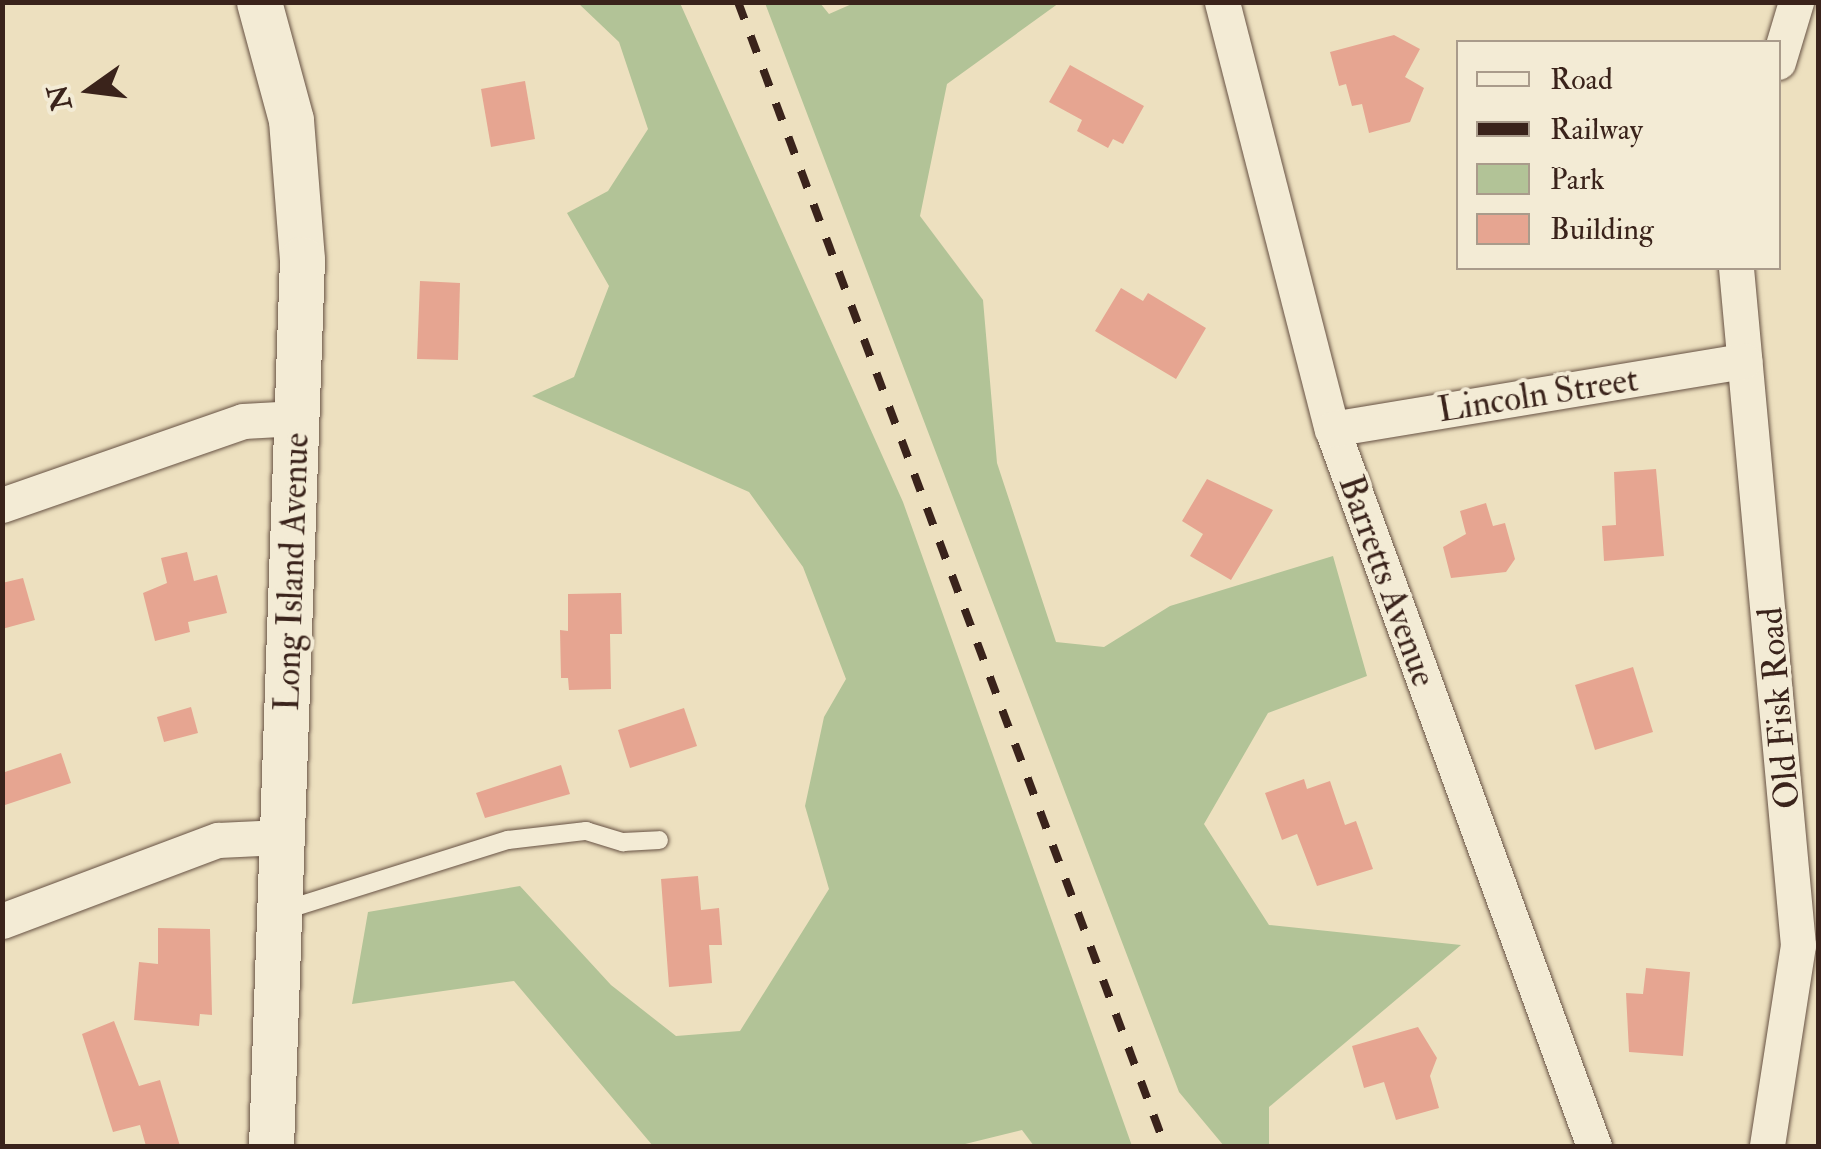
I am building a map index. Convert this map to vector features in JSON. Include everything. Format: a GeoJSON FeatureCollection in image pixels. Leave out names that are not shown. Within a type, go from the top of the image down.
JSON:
{"type":"FeatureCollection","features":[{"type":"Feature","properties":{"kind":"street","name":"Long Island Avenue"},"geometry":{"type":"LineString","coordinates":[[259,2],[297,164],[297,418],[271,1146]]}},
{"type":"Feature","properties":{"kind":"street","name":"Barretts Avenue"},"geometry":{"type":"LineString","coordinates":[[1222,2],[1332,429],[1594,1146]]}},
{"type":"Feature","properties":{"kind":"street"},"geometry":{"type":"LineString","coordinates":[[1781,52],[1796,2]]}},
{"type":"Feature","properties":{"kind":"street","name":"Old Fisk Road"},"geometry":{"type":"LineString","coordinates":[[1736,270],[1780,688],[1798,945],[1767,1146]]}},
{"type":"Feature","properties":{"kind":"street","name":"Lincoln Street"},"geometry":{"type":"LineString","coordinates":[[1332,429],[1744,361]]}},
{"type":"Feature","properties":{"kind":"street"},"geometry":{"type":"LineString","coordinates":[[2,505],[243,421],[297,418]]}},
{"type":"Feature","properties":{"kind":"street"},"geometry":{"type":"LineString","coordinates":[[2,921],[218,840],[281,838]]}},
{"type":"Feature","properties":{"kind":"lane"},"geometry":{"type":"LineString","coordinates":[[279,912],[508,840],[586,831],[623,842],[659,840]]}},
{"type":"Feature","properties":{"kind":"green space"},"geometry":{"type":"Polygon","coordinates":[[[578,3],[680,3],[903,502],[1132,1146],[1034,1146],[1022,1130],[957,1146],[653,1146],[514,981],[352,1004],[368,912],[520,886],[611,985],[676,1036],[740,1031],[829,889],[805,806],[824,717],[846,679],[803,567],[749,492],[532,396],[574,377],[609,286],[567,213],[608,191],[648,129],[619,42],[578,3]]]}},
{"type":"Feature","properties":{"kind":"green space"},"geometry":{"type":"Polygon","coordinates":[[[765,3],[820,3],[829,14],[854,3],[1059,3],[947,84],[920,216],[983,300],[997,463],[1056,642],[1104,647],[1170,606],[1333,556],[1367,676],[1268,713],[1204,824],[1269,925],[1461,945],[1269,1107],[1269,1146],[1224,1146],[1179,1092],[765,3]]]}},
{"type":"Feature","properties":{"kind":"building"},"geometry":{"type":"Polygon","coordinates":[[[1394,35],[1420,49],[1405,77],[1424,88],[1410,122],[1369,133],[1362,104],[1352,106],[1346,84],[1339,86],[1330,52],[1394,35]]]}},
{"type":"Feature","properties":{"kind":"building"},"geometry":{"type":"Polygon","coordinates":[[[1070,65],[1144,106],[1123,144],[1113,139],[1108,148],[1077,131],[1082,120],[1049,102],[1070,65]]]}},
{"type":"Feature","properties":{"kind":"building"},"geometry":{"type":"Polygon","coordinates":[[[525,81],[535,139],[491,147],[481,89],[525,81]]]}},
{"type":"Feature","properties":{"kind":"building"},"geometry":{"type":"Polygon","coordinates":[[[420,281],[460,283],[458,360],[417,359],[420,281]]]}},
{"type":"Feature","properties":{"kind":"building"},"geometry":{"type":"Polygon","coordinates":[[[1121,288],[1143,301],[1148,293],[1206,328],[1176,379],[1095,331],[1121,288]]]}},
{"type":"Feature","properties":{"kind":"building"},"geometry":{"type":"Polygon","coordinates":[[[1656,469],[1664,556],[1604,561],[1602,526],[1616,525],[1614,472],[1656,469]]]}},
{"type":"Feature","properties":{"kind":"building"},"geometry":{"type":"Polygon","coordinates":[[[1207,479],[1273,510],[1231,580],[1190,556],[1203,534],[1182,521],[1207,479]]]}},
{"type":"Feature","properties":{"kind":"building"},"geometry":{"type":"Polygon","coordinates":[[[1486,503],[1493,526],[1505,523],[1515,559],[1506,572],[1451,578],[1443,547],[1466,534],[1460,511],[1486,503]]]}},
{"type":"Feature","properties":{"kind":"building"},"geometry":{"type":"Polygon","coordinates":[[[187,552],[194,581],[217,575],[227,613],[188,622],[190,632],[155,641],[143,593],[167,583],[161,558],[187,552]]]}},
{"type":"Feature","properties":{"kind":"building"},"geometry":{"type":"Polygon","coordinates":[[[23,578],[35,620],[2,629],[2,583],[23,578]]]}},
{"type":"Feature","properties":{"kind":"building"},"geometry":{"type":"Polygon","coordinates":[[[621,593],[622,634],[610,634],[611,689],[569,690],[568,678],[561,678],[560,630],[568,631],[568,594],[621,593]]]}},
{"type":"Feature","properties":{"kind":"building"},"geometry":{"type":"Polygon","coordinates":[[[1633,667],[1653,732],[1595,750],[1575,685],[1633,667]]]}},
{"type":"Feature","properties":{"kind":"building"},"geometry":{"type":"Polygon","coordinates":[[[191,707],[198,733],[164,742],[157,717],[191,707]]]}},
{"type":"Feature","properties":{"kind":"building"},"geometry":{"type":"Polygon","coordinates":[[[684,708],[697,746],[630,768],[618,730],[684,708]]]}},
{"type":"Feature","properties":{"kind":"building"},"geometry":{"type":"Polygon","coordinates":[[[61,753],[71,783],[2,806],[2,773],[61,753]]]}},
{"type":"Feature","properties":{"kind":"building"},"geometry":{"type":"Polygon","coordinates":[[[561,765],[570,794],[485,818],[476,793],[561,765]]]}},
{"type":"Feature","properties":{"kind":"building"},"geometry":{"type":"Polygon","coordinates":[[[1304,779],[1307,789],[1330,781],[1345,825],[1356,821],[1373,869],[1317,886],[1297,834],[1282,840],[1265,793],[1304,779]]]}},
{"type":"Feature","properties":{"kind":"building"},"geometry":{"type":"Polygon","coordinates":[[[698,876],[701,910],[719,908],[722,945],[709,945],[712,983],[669,987],[661,879],[698,876]]]}},
{"type":"Feature","properties":{"kind":"building"},"geometry":{"type":"Polygon","coordinates":[[[158,928],[210,929],[212,1015],[200,1014],[199,1026],[134,1020],[139,962],[158,964],[158,928]]]}},
{"type":"Feature","properties":{"kind":"building"},"geometry":{"type":"Polygon","coordinates":[[[1646,968],[1690,972],[1683,1056],[1629,1052],[1626,993],[1643,994],[1646,968]]]}},
{"type":"Feature","properties":{"kind":"building"},"geometry":{"type":"Polygon","coordinates":[[[114,1021],[139,1086],[160,1080],[180,1146],[146,1146],[140,1125],[113,1132],[82,1034],[114,1021]]]}},
{"type":"Feature","properties":{"kind":"building"},"geometry":{"type":"Polygon","coordinates":[[[1418,1027],[1437,1058],[1430,1076],[1439,1108],[1396,1120],[1384,1082],[1364,1088],[1352,1046],[1418,1027]]]}},
{"type":"Feature","properties":{"kind":"railway"},"geometry":{"type":"LineString","coordinates":[[738,2],[1165,1146]]}}]}
